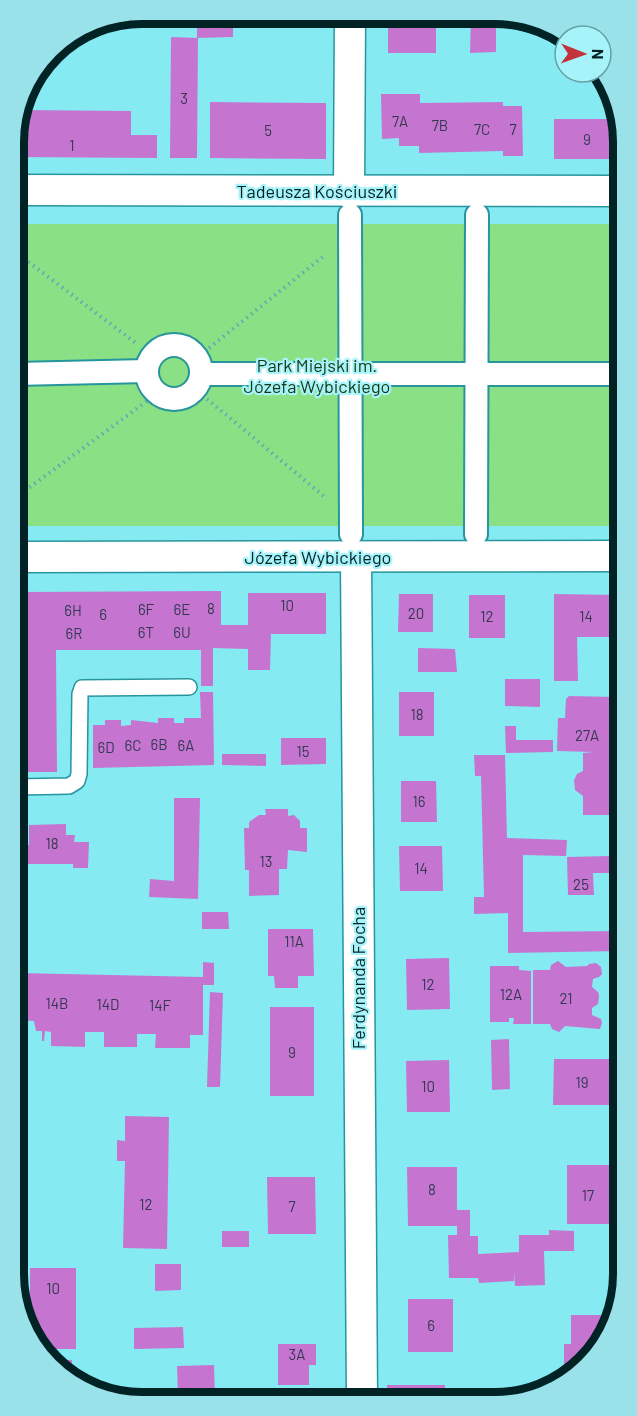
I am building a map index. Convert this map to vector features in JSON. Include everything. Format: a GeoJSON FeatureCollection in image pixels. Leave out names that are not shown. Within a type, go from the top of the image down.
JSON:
{"type":"FeatureCollection","features":[{"type":"Feature","properties":{"kind":"street"},"geometry":{"type":"LineString","coordinates":[[350,24],[352,536]]}},
{"type":"Feature","properties":{"kind":"street","name":"Tadeusza Kościuszki"},"geometry":{"type":"LineString","coordinates":[[24,191],[350,214],[613,192]]}},
{"type":"Feature","properties":{"kind":"street"},"geometry":{"type":"LineString","coordinates":[[476,534],[477,215]]}},
{"type":"Feature","properties":{"kind":"street"},"geometry":{"type":"LineString","coordinates":[[175,345],[191,351],[197,373],[181,399],[172,400],[157,394],[147,380],[149,364],[166,346],[175,345]]}},
{"type":"Feature","properties":{"kind":"street"},"geometry":{"type":"LineString","coordinates":[[24,373],[149,364]]}},
{"type":"Feature","properties":{"kind":"street"},"geometry":{"type":"LineString","coordinates":[[197,373],[613,374]]}},
{"type":"Feature","properties":{"kind":"street","name":"Józefa Wybickiego"},"geometry":{"type":"LineString","coordinates":[[24,556],[352,536],[613,555]]}},
{"type":"Feature","properties":{"kind":"street","name":"Ferdynanda Focha"},"geometry":{"type":"LineString","coordinates":[[352,536],[362,1392]]}},
{"type":"Feature","properties":{"kind":"lane"},"geometry":{"type":"LineString","coordinates":[[24,786],[69,786],[76,781],[79,774],[82,688],[189,687]]}},
{"type":"Feature","properties":{"kind":"path"},"geometry":{"type":"LineString","coordinates":[[350,214],[197,373],[352,536]]}},
{"type":"Feature","properties":{"kind":"path"},"geometry":{"type":"LineString","coordinates":[[24,259],[149,364]]}},
{"type":"Feature","properties":{"kind":"path"},"geometry":{"type":"LineString","coordinates":[[24,491],[157,394]]}},
{"type":"Feature","properties":{"kind":"green space","name":"Park Miejski im. Józefa Wybickiego"},"geometry":{"type":"Polygon","coordinates":[[[24,224],[613,224],[613,526],[24,526],[24,224]]]}},
{"type":"Feature","properties":{"kind":"building"},"geometry":{"type":"Polygon","coordinates":[[[148,24],[233,24],[233,37],[197,38],[197,25],[148,24]]]}},
{"type":"Feature","properties":{"kind":"building"},"geometry":{"type":"Polygon","coordinates":[[[388,24],[436,24],[436,53],[388,53],[388,24]]]}},
{"type":"Feature","properties":{"kind":"building"},"geometry":{"type":"Polygon","coordinates":[[[471,24],[496,24],[496,52],[470,53],[471,24]]]}},
{"type":"Feature","properties":{"kind":"building"},"geometry":{"type":"Polygon","coordinates":[[[171,37],[198,38],[197,158],[170,158],[171,37]]]}},
{"type":"Feature","properties":{"kind":"building"},"geometry":{"type":"Polygon","coordinates":[[[381,94],[420,94],[420,103],[503,102],[503,106],[522,106],[523,156],[503,156],[503,151],[419,153],[419,146],[399,146],[399,138],[382,139],[381,94]]]}},
{"type":"Feature","properties":{"kind":"building"},"geometry":{"type":"Polygon","coordinates":[[[210,102],[326,103],[326,159],[210,158],[210,102]]]}},
{"type":"Feature","properties":{"kind":"building"},"geometry":{"type":"Polygon","coordinates":[[[28,110],[131,111],[131,135],[157,135],[157,158],[24,157],[24,134],[28,110]]]}},
{"type":"Feature","properties":{"kind":"building"},"geometry":{"type":"Polygon","coordinates":[[[554,119],[611,119],[613,159],[554,159],[554,119]]]}},
{"type":"Feature","properties":{"kind":"building"},"geometry":{"type":"Polygon","coordinates":[[[221,591],[221,625],[248,625],[248,593],[326,593],[326,634],[271,634],[270,670],[248,670],[248,649],[213,648],[213,686],[201,686],[201,650],[56,650],[57,772],[25,772],[24,592],[221,591]]]}},
{"type":"Feature","properties":{"kind":"building"},"geometry":{"type":"Polygon","coordinates":[[[399,594],[433,594],[433,632],[398,632],[399,594]]]}},
{"type":"Feature","properties":{"kind":"building"},"geometry":{"type":"Polygon","coordinates":[[[554,594],[613,595],[613,637],[577,637],[578,681],[554,681],[554,594]]]}},
{"type":"Feature","properties":{"kind":"building"},"geometry":{"type":"Polygon","coordinates":[[[469,595],[505,595],[505,638],[469,638],[469,595]]]}},
{"type":"Feature","properties":{"kind":"building"},"geometry":{"type":"Polygon","coordinates":[[[418,648],[455,649],[457,672],[418,672],[418,648]]]}},
{"type":"Feature","properties":{"kind":"building"},"geometry":{"type":"Polygon","coordinates":[[[505,679],[540,679],[540,707],[505,706],[505,679]]]}},
{"type":"Feature","properties":{"kind":"building"},"geometry":{"type":"Polygon","coordinates":[[[200,692],[213,692],[214,765],[93,768],[93,725],[105,725],[105,720],[121,720],[121,726],[131,725],[131,720],[158,723],[158,718],[174,718],[174,723],[184,723],[184,718],[201,718],[200,692]]]}},
{"type":"Feature","properties":{"kind":"building"},"geometry":{"type":"Polygon","coordinates":[[[399,692],[434,692],[434,736],[399,736],[399,692]]]}},
{"type":"Feature","properties":{"kind":"building"},"geometry":{"type":"Polygon","coordinates":[[[569,696],[613,697],[613,815],[583,815],[583,796],[575,790],[574,780],[577,774],[583,771],[583,753],[594,752],[557,751],[558,718],[565,718],[566,699],[569,696]]]}},
{"type":"Feature","properties":{"kind":"building"},"geometry":{"type":"Polygon","coordinates":[[[505,726],[516,726],[516,740],[553,740],[553,752],[506,753],[505,726]]]}},
{"type":"Feature","properties":{"kind":"building"},"geometry":{"type":"Polygon","coordinates":[[[281,738],[326,738],[326,764],[281,765],[281,738]]]}},
{"type":"Feature","properties":{"kind":"building"},"geometry":{"type":"Polygon","coordinates":[[[222,754],[266,754],[266,766],[222,765],[222,754]]]}},
{"type":"Feature","properties":{"kind":"building"},"geometry":{"type":"Polygon","coordinates":[[[474,755],[505,755],[507,838],[567,840],[566,856],[523,855],[523,932],[613,931],[613,951],[508,953],[508,913],[474,914],[474,897],[484,897],[481,776],[475,776],[474,755]]]}},
{"type":"Feature","properties":{"kind":"building"},"geometry":{"type":"Polygon","coordinates":[[[401,781],[436,781],[437,822],[401,822],[401,781]]]}},
{"type":"Feature","properties":{"kind":"building"},"geometry":{"type":"Polygon","coordinates":[[[174,798],[200,798],[198,899],[149,897],[150,879],[174,881],[174,798]]]}},
{"type":"Feature","properties":{"kind":"building"},"geometry":{"type":"Polygon","coordinates":[[[265,809],[288,809],[288,816],[294,815],[300,821],[300,828],[307,828],[307,852],[288,850],[287,869],[279,869],[279,895],[249,896],[249,870],[245,870],[244,828],[249,828],[249,822],[259,815],[266,815],[265,809]]]}},
{"type":"Feature","properties":{"kind":"building"},"geometry":{"type":"Polygon","coordinates":[[[66,824],[66,835],[75,835],[74,842],[89,842],[88,868],[73,868],[73,864],[25,864],[25,845],[29,845],[29,825],[66,824]]]}},
{"type":"Feature","properties":{"kind":"building"},"geometry":{"type":"Polygon","coordinates":[[[399,846],[442,846],[443,891],[400,891],[399,846]]]}},
{"type":"Feature","properties":{"kind":"building"},"geometry":{"type":"Polygon","coordinates":[[[609,856],[609,873],[593,873],[594,895],[568,895],[567,857],[609,856]]]}},
{"type":"Feature","properties":{"kind":"building"},"geometry":{"type":"Polygon","coordinates":[[[202,912],[228,912],[229,929],[202,929],[202,912]]]}},
{"type":"Feature","properties":{"kind":"building"},"geometry":{"type":"Polygon","coordinates":[[[268,929],[313,929],[314,976],[298,976],[298,988],[275,988],[274,976],[268,976],[268,929]]]}},
{"type":"Feature","properties":{"kind":"building"},"geometry":{"type":"Polygon","coordinates":[[[449,958],[450,1009],[407,1010],[406,959],[449,958]]]}},
{"type":"Feature","properties":{"kind":"building"},"geometry":{"type":"Polygon","coordinates":[[[558,961],[566,967],[596,963],[601,967],[602,974],[593,979],[592,987],[599,996],[598,1004],[592,1008],[592,1015],[601,1019],[600,1029],[565,1026],[559,1032],[552,1029],[550,1024],[533,1024],[533,970],[550,970],[551,965],[558,961]]]}},
{"type":"Feature","properties":{"kind":"building"},"geometry":{"type":"Polygon","coordinates":[[[203,962],[214,963],[214,985],[203,985],[203,1035],[190,1035],[190,1048],[155,1048],[156,1034],[137,1034],[137,1047],[104,1047],[104,1032],[85,1032],[85,1047],[51,1046],[51,1032],[45,1031],[44,1041],[42,1041],[42,1031],[36,1031],[34,1021],[24,1020],[24,973],[203,977],[203,962]]]}},
{"type":"Feature","properties":{"kind":"building"},"geometry":{"type":"Polygon","coordinates":[[[490,966],[519,966],[519,970],[531,971],[531,1024],[513,1024],[514,1018],[509,1018],[509,1022],[490,1022],[490,966]]]}},
{"type":"Feature","properties":{"kind":"building"},"geometry":{"type":"Polygon","coordinates":[[[210,992],[223,993],[220,1087],[207,1087],[210,992]]]}},
{"type":"Feature","properties":{"kind":"building"},"geometry":{"type":"Polygon","coordinates":[[[270,1007],[314,1007],[314,1096],[270,1096],[270,1007]]]}},
{"type":"Feature","properties":{"kind":"building"},"geometry":{"type":"Polygon","coordinates":[[[509,1039],[510,1089],[492,1090],[491,1040],[509,1039]]]}},
{"type":"Feature","properties":{"kind":"building"},"geometry":{"type":"Polygon","coordinates":[[[554,1059],[610,1059],[610,1105],[553,1105],[554,1059]]]}},
{"type":"Feature","properties":{"kind":"building"},"geometry":{"type":"Polygon","coordinates":[[[449,1060],[450,1112],[407,1112],[406,1061],[449,1060]]]}},
{"type":"Feature","properties":{"kind":"building"},"geometry":{"type":"Polygon","coordinates":[[[125,1116],[169,1117],[167,1249],[123,1248],[125,1161],[117,1161],[117,1140],[125,1141],[125,1116]]]}},
{"type":"Feature","properties":{"kind":"building"},"geometry":{"type":"Polygon","coordinates":[[[567,1165],[609,1165],[609,1224],[567,1224],[567,1165]]]}},
{"type":"Feature","properties":{"kind":"building"},"geometry":{"type":"Polygon","coordinates":[[[407,1167],[457,1167],[457,1210],[470,1210],[470,1236],[478,1236],[478,1254],[519,1252],[519,1235],[549,1235],[549,1230],[574,1231],[574,1251],[544,1251],[545,1285],[515,1286],[514,1271],[514,1281],[479,1283],[478,1278],[449,1278],[448,1235],[457,1235],[457,1226],[408,1226],[407,1167]]]}},
{"type":"Feature","properties":{"kind":"building"},"geometry":{"type":"Polygon","coordinates":[[[267,1177],[315,1177],[316,1234],[268,1234],[267,1177]]]}},
{"type":"Feature","properties":{"kind":"building"},"geometry":{"type":"Polygon","coordinates":[[[222,1231],[249,1231],[249,1247],[222,1247],[222,1231]]]}},
{"type":"Feature","properties":{"kind":"building"},"geometry":{"type":"Polygon","coordinates":[[[155,1264],[181,1264],[181,1290],[155,1291],[155,1264]]]}},
{"type":"Feature","properties":{"kind":"building"},"geometry":{"type":"Polygon","coordinates":[[[30,1268],[76,1268],[76,1349],[51,1349],[40,1333],[30,1311],[30,1268]]]}},
{"type":"Feature","properties":{"kind":"building"},"geometry":{"type":"Polygon","coordinates":[[[408,1299],[453,1299],[453,1352],[408,1352],[408,1299]]]}},
{"type":"Feature","properties":{"kind":"building"},"geometry":{"type":"Polygon","coordinates":[[[571,1315],[604,1315],[597,1333],[584,1352],[572,1364],[564,1364],[564,1344],[571,1344],[571,1315]]]}},
{"type":"Feature","properties":{"kind":"building"},"geometry":{"type":"Polygon","coordinates":[[[183,1327],[184,1348],[134,1349],[134,1328],[183,1327]]]}},
{"type":"Feature","properties":{"kind":"building"},"geometry":{"type":"Polygon","coordinates":[[[278,1344],[316,1344],[316,1365],[309,1365],[309,1385],[278,1385],[278,1344]]]}},
{"type":"Feature","properties":{"kind":"building"},"geometry":{"type":"Polygon","coordinates":[[[62,1360],[72,1360],[72,1369],[62,1360]]]}},
{"type":"Feature","properties":{"kind":"building"},"geometry":{"type":"Polygon","coordinates":[[[214,1365],[215,1392],[178,1392],[177,1366],[214,1365]]]}},
{"type":"Feature","properties":{"kind":"building"},"geometry":{"type":"Polygon","coordinates":[[[387,1385],[445,1385],[445,1392],[387,1392],[387,1385]]]}}]}
